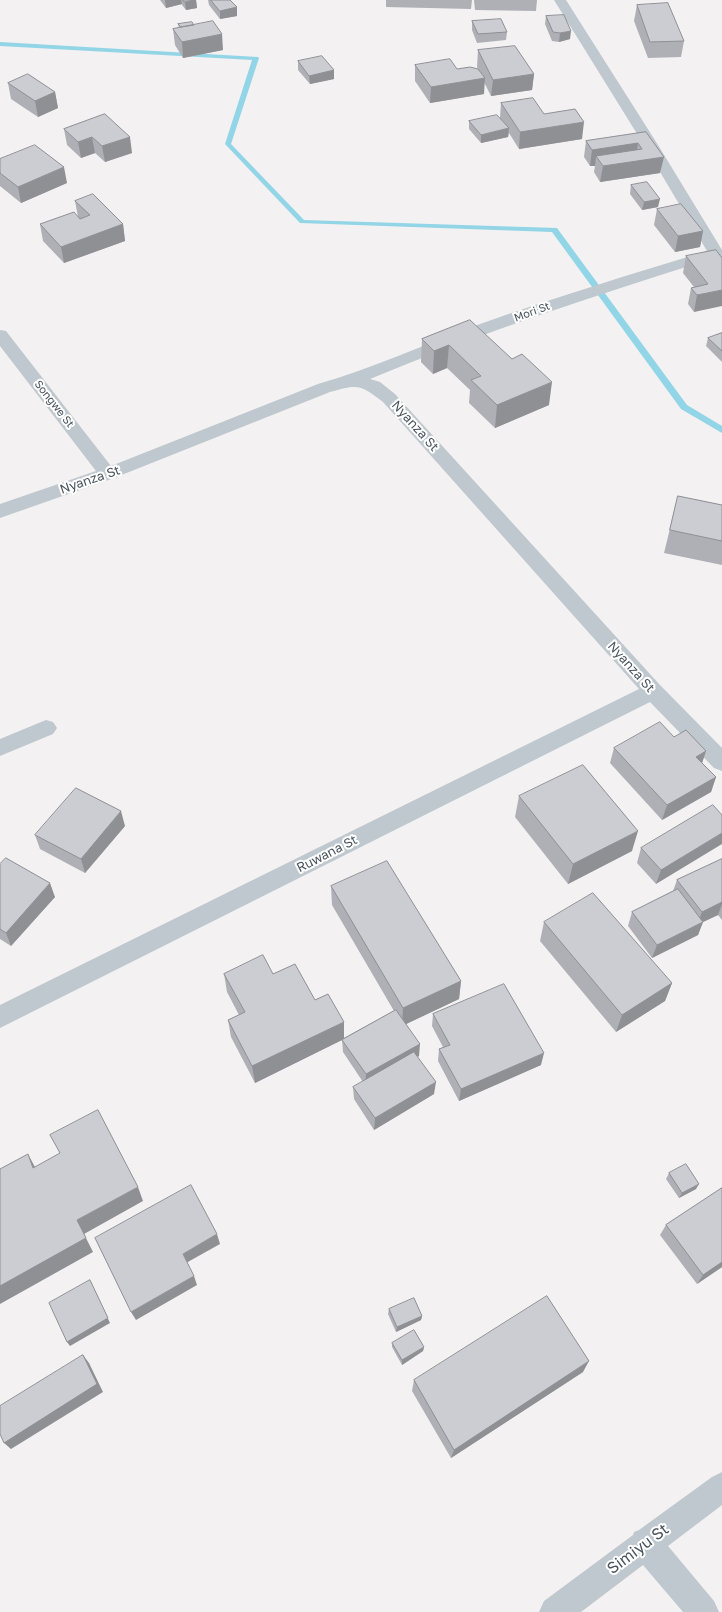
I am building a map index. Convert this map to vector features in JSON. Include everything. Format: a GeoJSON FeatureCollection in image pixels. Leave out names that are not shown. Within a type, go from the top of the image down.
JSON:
{"type":"FeatureCollection","features":[{"type":"Feature","properties":{"kind":"street"},"geometry":{"type":"LineString","coordinates":[[560,0],[651,145],[719,258]]}},
{"type":"Feature","properties":{"kind":"street","name":"Mori St"},"geometry":{"type":"LineString","coordinates":[[352,380],[406,357],[583,294],[612,285],[719,258]]}},
{"type":"Feature","properties":{"kind":"street","name":"Songwe St"},"geometry":{"type":"LineString","coordinates":[[0,335],[108,474]]}},
{"type":"Feature","properties":{"kind":"street","name":"Nyanza St"},"geometry":{"type":"LineString","coordinates":[[0,511],[108,474],[324,388],[352,380],[374,386],[389,398],[653,691],[722,762]]}},
{"type":"Feature","properties":{"kind":"street","name":"Ruwana St"},"geometry":{"type":"LineString","coordinates":[[0,1017],[653,691]]}},
{"type":"Feature","properties":{"kind":"street"},"geometry":{"type":"LineString","coordinates":[[0,748],[46,728]]}},
{"type":"Feature","properties":{"kind":"street","name":"Simiyu St"},"geometry":{"type":"LineString","coordinates":[[555,1612],[722,1486]]}},
{"type":"Feature","properties":{"kind":"street"},"geometry":{"type":"LineString","coordinates":[[646,1543],[703,1612]]}},
{"type":"Feature","properties":{"kind":"building"},"geometry":{"type":"Polygon","coordinates":[[[183,0],[194,0],[185,2],[183,0]]]}},
{"type":"Feature","properties":{"kind":"building"},"geometry":{"type":"Polygon","coordinates":[[[211,0],[230,0],[237,7],[220,11],[211,0]]]}},
{"type":"Feature","properties":{"kind":"building"},"geometry":{"type":"Polygon","coordinates":[[[668,3],[684,41],[650,42],[637,5],[668,3]]]}},
{"type":"Feature","properties":{"kind":"building"},"geometry":{"type":"Polygon","coordinates":[[[564,15],[571,31],[560,33],[553,32],[546,16],[564,15]]]}},
{"type":"Feature","properties":{"kind":"building"},"geometry":{"type":"Polygon","coordinates":[[[501,19],[507,32],[478,34],[472,21],[501,19]]]}},
{"type":"Feature","properties":{"kind":"building"},"geometry":{"type":"Polygon","coordinates":[[[213,21],[222,34],[182,42],[173,29],[213,21]]]}},
{"type":"Feature","properties":{"kind":"building"},"geometry":{"type":"Polygon","coordinates":[[[192,22],[194,25],[181,27],[178,24],[192,22]]]}},
{"type":"Feature","properties":{"kind":"building"},"geometry":{"type":"Polygon","coordinates":[[[515,46],[534,74],[493,80],[478,50],[515,46]]]}},
{"type":"Feature","properties":{"kind":"building"},"geometry":{"type":"Polygon","coordinates":[[[322,56],[334,70],[309,76],[298,61],[322,56]]]}},
{"type":"Feature","properties":{"kind":"building"},"geometry":{"type":"Polygon","coordinates":[[[450,59],[457,69],[470,67],[478,69],[485,78],[431,87],[415,65],[450,59]]]}},
{"type":"Feature","properties":{"kind":"building"},"geometry":{"type":"Polygon","coordinates":[[[28,74],[55,92],[35,101],[8,83],[28,74]]]}},
{"type":"Feature","properties":{"kind":"building"},"geometry":{"type":"Polygon","coordinates":[[[533,98],[544,114],[575,109],[584,122],[520,132],[501,103],[533,98]]]}},
{"type":"Feature","properties":{"kind":"building"},"geometry":{"type":"Polygon","coordinates":[[[105,114],[130,137],[102,146],[92,137],[78,142],[64,129],[105,114]]]}},
{"type":"Feature","properties":{"kind":"building"},"geometry":{"type":"Polygon","coordinates":[[[497,115],[509,128],[481,135],[469,121],[497,115]]]}},
{"type":"Feature","properties":{"kind":"building"},"geometry":{"type":"Polygon","coordinates":[[[646,132],[664,157],[603,166],[596,156],[642,149],[638,143],[592,150],[586,141],[646,132]]]}},
{"type":"Feature","properties":{"kind":"building"},"geometry":{"type":"Polygon","coordinates":[[[35,145],[64,167],[18,187],[0,173],[0,159],[35,145]]]}},
{"type":"Feature","properties":{"kind":"building"},"geometry":{"type":"Polygon","coordinates":[[[647,182],[660,199],[644,202],[631,185],[647,182]]]}},
{"type":"Feature","properties":{"kind":"building"},"geometry":{"type":"Polygon","coordinates":[[[93,194],[123,224],[61,247],[40,224],[74,212],[80,219],[90,215],[75,201],[93,194]]]}},
{"type":"Feature","properties":{"kind":"building"},"geometry":{"type":"Polygon","coordinates":[[[681,204],[703,231],[678,236],[657,209],[681,204]]]}},
{"type":"Feature","properties":{"kind":"building"},"geometry":{"type":"Polygon","coordinates":[[[716,250],[722,258],[722,290],[697,295],[691,288],[708,284],[686,256],[716,250]]]}},
{"type":"Feature","properties":{"kind":"building"},"geometry":{"type":"Polygon","coordinates":[[[470,320],[512,359],[522,354],[552,382],[497,405],[471,380],[481,376],[449,345],[434,351],[422,339],[470,320]]]}},
{"type":"Feature","properties":{"kind":"building"},"geometry":{"type":"Polygon","coordinates":[[[722,333],[722,351],[708,338],[722,333]]]}},
{"type":"Feature","properties":{"kind":"building"},"geometry":{"type":"Polygon","coordinates":[[[678,496],[722,505],[722,541],[670,530],[678,496]]]}},
{"type":"Feature","properties":{"kind":"building"},"geometry":{"type":"Polygon","coordinates":[[[660,722],[674,737],[686,730],[706,751],[696,757],[716,777],[667,805],[614,748],[660,722]]]}},
{"type":"Feature","properties":{"kind":"building"},"geometry":{"type":"Polygon","coordinates":[[[583,765],[638,831],[573,864],[519,796],[583,765]]]}},
{"type":"Feature","properties":{"kind":"building"},"geometry":{"type":"Polygon","coordinates":[[[76,788],[121,811],[81,859],[35,835],[76,788]]]}},
{"type":"Feature","properties":{"kind":"building"},"geometry":{"type":"Polygon","coordinates":[[[713,805],[722,815],[722,833],[661,870],[641,848],[713,805]]]}},
{"type":"Feature","properties":{"kind":"building"},"geometry":{"type":"Polygon","coordinates":[[[6,858],[50,883],[6,933],[0,929],[0,864],[6,858]]]}},
{"type":"Feature","properties":{"kind":"building"},"geometry":{"type":"Polygon","coordinates":[[[722,859],[722,902],[702,912],[677,880],[722,859]]]}},
{"type":"Feature","properties":{"kind":"building"},"geometry":{"type":"Polygon","coordinates":[[[387,861],[461,981],[403,1008],[331,886],[387,861]]]}},
{"type":"Feature","properties":{"kind":"building"},"geometry":{"type":"Polygon","coordinates":[[[678,889],[703,922],[657,945],[632,912],[678,889]]]}},
{"type":"Feature","properties":{"kind":"building"},"geometry":{"type":"Polygon","coordinates":[[[593,893],[672,983],[622,1015],[544,922],[593,893]]]}},
{"type":"Feature","properties":{"kind":"building"},"geometry":{"type":"Polygon","coordinates":[[[263,955],[273,974],[295,964],[315,1000],[328,994],[344,1022],[252,1066],[228,1020],[245,1012],[224,974],[263,955]]]}},
{"type":"Feature","properties":{"kind":"building"},"geometry":{"type":"Polygon","coordinates":[[[504,984],[544,1053],[461,1089],[439,1049],[450,1045],[433,1014],[504,984]]]}},
{"type":"Feature","properties":{"kind":"building"},"geometry":{"type":"Polygon","coordinates":[[[396,1010],[420,1044],[366,1074],[342,1040],[396,1010]]]}},
{"type":"Feature","properties":{"kind":"building"},"geometry":{"type":"Polygon","coordinates":[[[414,1052],[436,1082],[375,1118],[353,1087],[414,1052]]]}},
{"type":"Feature","properties":{"kind":"building"},"geometry":{"type":"Polygon","coordinates":[[[98,1110],[138,1187],[77,1220],[86,1238],[0,1286],[0,1169],[28,1154],[33,1168],[60,1153],[50,1135],[98,1110]]]}},
{"type":"Feature","properties":{"kind":"building"},"geometry":{"type":"Polygon","coordinates":[[[686,1164],[699,1184],[682,1193],[669,1173],[686,1164]]]}},
{"type":"Feature","properties":{"kind":"building"},"geometry":{"type":"Polygon","coordinates":[[[191,1185],[217,1234],[183,1254],[194,1276],[131,1312],[95,1238],[191,1185]]]}},
{"type":"Feature","properties":{"kind":"building"},"geometry":{"type":"Polygon","coordinates":[[[722,1188],[722,1262],[703,1275],[666,1225],[722,1188]]]}},
{"type":"Feature","properties":{"kind":"building"},"geometry":{"type":"Polygon","coordinates":[[[90,1280],[108,1318],[67,1342],[49,1303],[90,1280]]]}},
{"type":"Feature","properties":{"kind":"building"},"geometry":{"type":"Polygon","coordinates":[[[547,1296],[589,1361],[454,1450],[414,1380],[547,1296]]]}},
{"type":"Feature","properties":{"kind":"building"},"geometry":{"type":"Polygon","coordinates":[[[414,1298],[422,1316],[397,1327],[389,1309],[414,1298]]]}},
{"type":"Feature","properties":{"kind":"building"},"geometry":{"type":"Polygon","coordinates":[[[414,1330],[424,1347],[402,1360],[392,1343],[414,1330]]]}},
{"type":"Feature","properties":{"kind":"building"},"geometry":{"type":"Polygon","coordinates":[[[83,1355],[97,1384],[4,1443],[0,1434],[0,1406],[83,1355]]]}},
{"type":"Feature","properties":{"kind":"waterway"},"geometry":{"type":"LineString","coordinates":[[0,44],[256,58],[228,144],[302,222],[554,230],[684,407],[722,430]]}}]}
